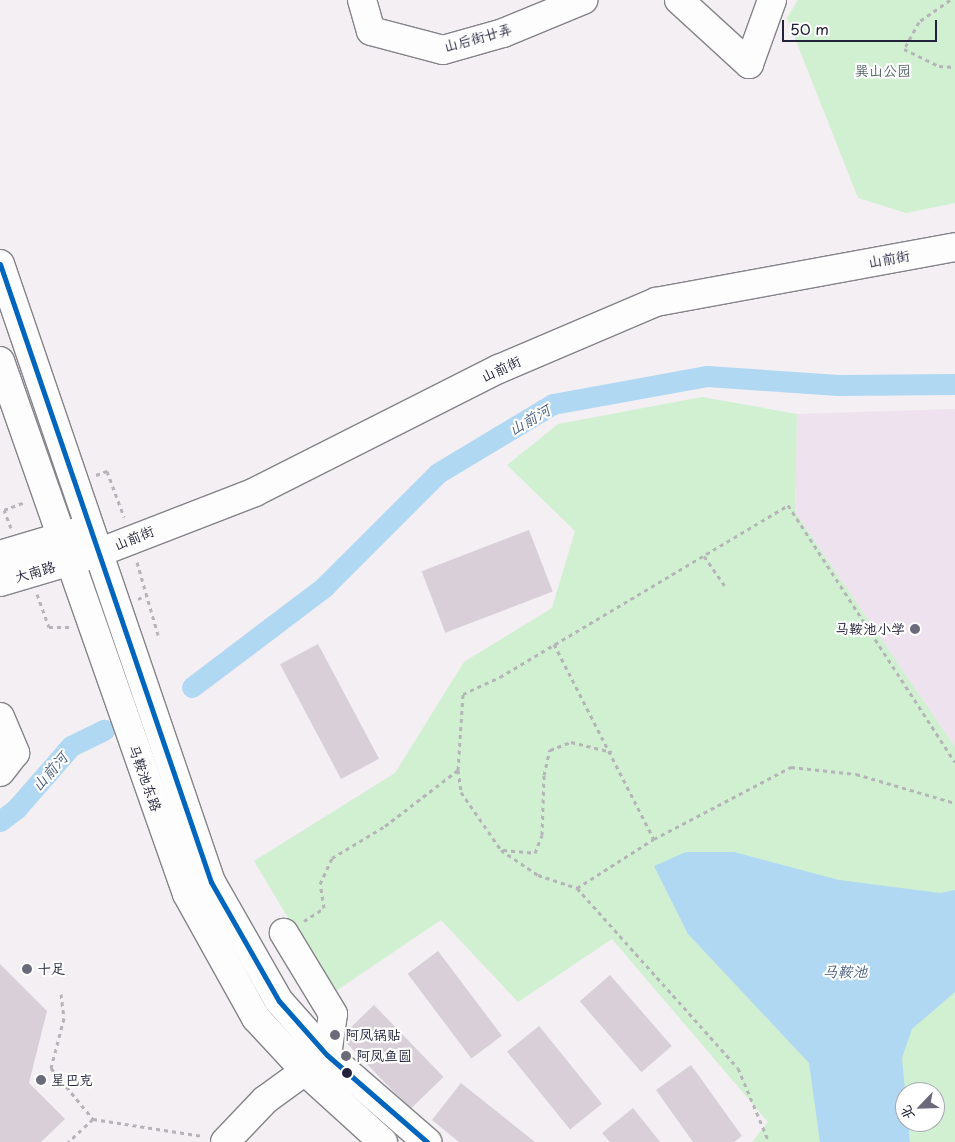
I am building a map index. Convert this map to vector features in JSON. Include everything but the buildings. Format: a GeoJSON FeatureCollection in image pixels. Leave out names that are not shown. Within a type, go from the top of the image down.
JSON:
{"type":"FeatureCollection","features":[{"type":"Feature","properties":{"kind":"main road","name":"山后街廿弄"},"geometry":{"type":"LineString","coordinates":[[362,0],[371,31],[443,50],[503,33],[583,0]]}},
{"type":"Feature","properties":{"kind":"main road"},"geometry":{"type":"LineString","coordinates":[[679,0],[748,64],[772,0]]}},
{"type":"Feature","properties":{"kind":"main road","name":"山前街"},"geometry":{"type":"LineString","coordinates":[[66,549],[255,492],[499,369],[656,302],[955,247]]}},
{"type":"Feature","properties":{"kind":"main road","name":"马鞍池东路"},"geometry":{"type":"LineString","coordinates":[[0,264],[211,882],[279,1001],[327,1055],[428,1142]]}},
{"type":"Feature","properties":{"kind":"main road","name":"马鞍池东路"},"geometry":{"type":"LineString","coordinates":[[0,361],[186,894],[256,1018],[306,1072],[383,1142]]}},
{"type":"Feature","properties":{"kind":"main road","name":"大南路"},"geometry":{"type":"LineString","coordinates":[[0,555],[66,549]]}},
{"type":"Feature","properties":{"kind":"main road","name":"大南路"},"geometry":{"type":"LineString","coordinates":[[0,582],[66,549]]}},
{"type":"Feature","properties":{"kind":"main road"},"geometry":{"type":"LineString","coordinates":[[0,717],[15,753],[0,772]]}},
{"type":"Feature","properties":{"kind":"main road"},"geometry":{"type":"LineString","coordinates":[[227,1140],[265,1100],[327,1055],[333,1014],[284,933]]}},
{"type":"Feature","properties":{"kind":"path"},"geometry":{"type":"LineString","coordinates":[[950,0],[919,22],[904,50],[939,66],[955,67]]}},
{"type":"Feature","properties":{"kind":"path"},"geometry":{"type":"LineString","coordinates":[[770,1142],[738,1068],[577,888],[538,875],[501,850],[461,792],[458,770],[463,694],[554,644],[788,505],[955,762]]}},
{"type":"Feature","properties":{"kind":"path"},"geometry":{"type":"LineString","coordinates":[[704,556],[726,588]]}},
{"type":"Feature","properties":{"kind":"path"},"geometry":{"type":"LineString","coordinates":[[554,644],[612,752],[654,839]]}},
{"type":"Feature","properties":{"kind":"path"},"geometry":{"type":"LineString","coordinates":[[501,850],[535,852],[542,835],[544,775],[550,750],[570,742],[612,752]]}},
{"type":"Feature","properties":{"kind":"path"},"geometry":{"type":"LineString","coordinates":[[577,888],[654,839],[791,767],[856,774],[955,803]]}},
{"type":"Feature","properties":{"kind":"path"},"geometry":{"type":"LineString","coordinates":[[284,933],[324,908],[320,884],[332,858],[385,826],[458,770]]}},
{"type":"Feature","properties":{"kind":"path"},"geometry":{"type":"LineString","coordinates":[[61,994],[64,1018],[51,1068],[93,1119],[155,1131],[227,1140]]}},
{"type":"Feature","properties":{"kind":"path"},"geometry":{"type":"LineString","coordinates":[[68,1142],[93,1119]]}},
{"type":"Feature","properties":{"kind":"shaded area","name":"马鞍池小学"},"geometry":{"type":"Polygon","coordinates":[[[955,409],[955,747],[795,512],[797,414],[955,409]]]}},
{"type":"Feature","properties":{"kind":"green space","name":"巽山公园"},"geometry":{"type":"Polygon","coordinates":[[[798,0],[955,0],[955,203],[906,213],[858,198],[787,18],[798,0]]]}},
{"type":"Feature","properties":{"kind":"green space"},"geometry":{"type":"Polygon","coordinates":[[[702,397],[797,414],[795,512],[955,747],[955,1142],[752,1142],[768,1122],[612,939],[518,1002],[441,920],[333,993],[254,861],[395,773],[464,662],[552,608],[575,531],[507,465],[558,424],[702,397]]]}},
{"type":"Feature","properties":{"kind":"water","name":"马鞍池"},"geometry":{"type":"Polygon","coordinates":[[[686,852],[734,852],[839,880],[940,893],[955,890],[955,992],[912,1029],[902,1058],[904,1082],[895,1082],[895,1132],[909,1132],[910,1142],[820,1142],[809,1063],[688,934],[654,866],[686,852]]]}},
{"type":"Feature","properties":{"kind":"waterway","name":"山前河"},"geometry":{"type":"LineString","coordinates":[[192,687],[324,587],[438,473],[553,404],[707,376],[838,385],[955,384]]}},
{"type":"Feature","properties":{"kind":"waterway","name":"山前河"},"geometry":{"type":"LineString","coordinates":[[0,821],[16,809],[71,746],[104,730]]}},
{"type":"Feature","properties":{"kind":"transit line"},"geometry":{"type":"LineString","coordinates":[[0,264],[211,882],[279,1001],[327,1055],[427,1142]]}},
{"type":"Feature","properties":{"kind":"place","name":"马鞍池小学"},"geometry":{"type":"Point","coordinates":[915,629]}},
{"type":"Feature","properties":{"kind":"place","name":"十足"},"geometry":{"type":"Point","coordinates":[27,969]}},
{"type":"Feature","properties":{"kind":"place","name":"阿凤锅贴"},"geometry":{"type":"Point","coordinates":[335,1035]}},
{"type":"Feature","properties":{"kind":"place","name":"阿凤鱼圆"},"geometry":{"type":"Point","coordinates":[346,1056]}},
{"type":"Feature","properties":{"kind":"place","name":"星巴克"},"geometry":{"type":"Point","coordinates":[41,1080]}}]}
